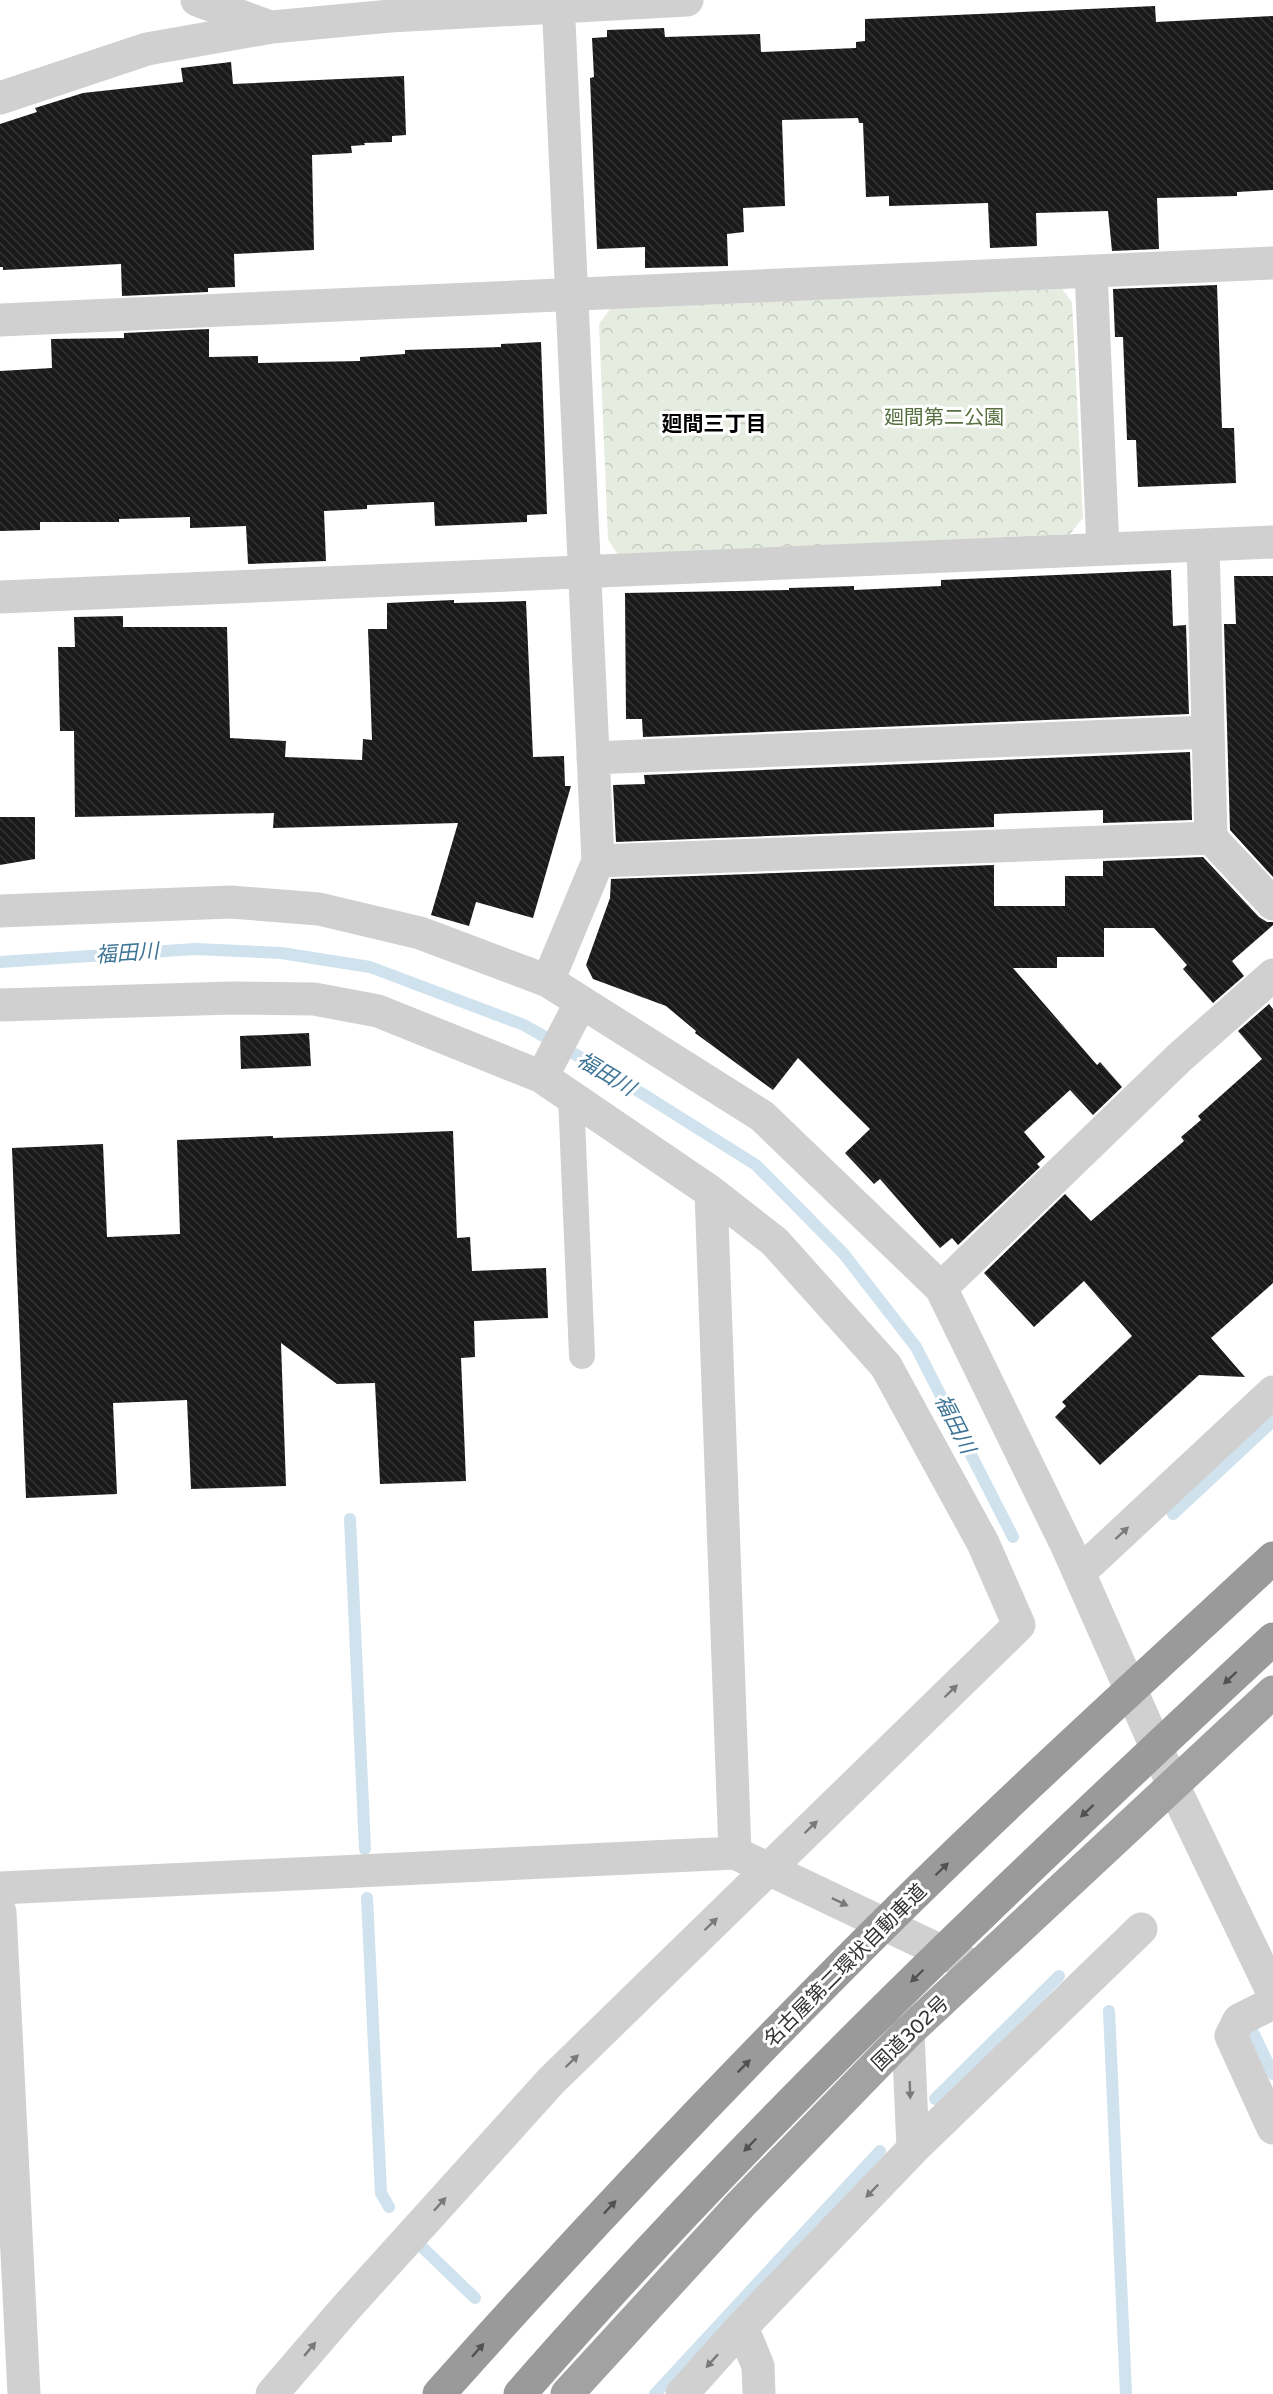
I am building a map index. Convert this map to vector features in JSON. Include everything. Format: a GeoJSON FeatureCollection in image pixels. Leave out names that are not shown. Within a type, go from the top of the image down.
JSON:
{"type":"FeatureCollection","features":[{"type":"Feature","properties":{"kind":"highway","name":"名古屋第二環状自動車道"},"geometry":{"type":"LineString","coordinates":[[439,2394],[538,2283],[690,2121],[868,1940],[1044,1770],[1273,1558]]}},
{"type":"Feature","properties":{"kind":"highway"},"geometry":{"type":"LineString","coordinates":[[520,2394],[580,2325],[731,2165],[901,1991],[1072,1825],[1273,1639]]}},
{"type":"Feature","properties":{"kind":"highway","name":"国道302号"},"geometry":{"type":"LineString","coordinates":[[567,2394],[741,2204],[908,2032],[1273,1692]]}},
{"type":"Feature","properties":{"kind":"street"},"geometry":{"type":"LineString","coordinates":[[197,0],[272,27]]}},
{"type":"Feature","properties":{"kind":"street"},"geometry":{"type":"LineString","coordinates":[[0,98],[147,49],[272,27],[559,3],[687,0]]}},
{"type":"Feature","properties":{"kind":"street"},"geometry":{"type":"LineString","coordinates":[[548,981],[598,861],[559,3]]}},
{"type":"Feature","properties":{"kind":"street"},"geometry":{"type":"LineString","coordinates":[[0,320],[1273,262]]}},
{"type":"Feature","properties":{"kind":"street"},"geometry":{"type":"LineString","coordinates":[[1091,271],[1103,549]]}},
{"type":"Feature","properties":{"kind":"street"},"geometry":{"type":"LineString","coordinates":[[0,597],[1273,542]]}},
{"type":"Feature","properties":{"kind":"street"},"geometry":{"type":"LineString","coordinates":[[1203,545],[1211,838],[1273,904]]}},
{"type":"Feature","properties":{"kind":"street"},"geometry":{"type":"LineString","coordinates":[[593,758],[1208,732]]}},
{"type":"Feature","properties":{"kind":"street"},"geometry":{"type":"LineString","coordinates":[[598,861],[1211,838]]}},
{"type":"Feature","properties":{"kind":"street"},"geometry":{"type":"LineString","coordinates":[[0,911],[231,902],[319,909],[420,933],[548,981],[578,1009],[762,1116],[941,1288],[1079,1573],[1173,1785],[1273,1993]]}},
{"type":"Feature","properties":{"kind":"street"},"geometry":{"type":"LineString","coordinates":[[941,1288],[1179,1058],[1273,975]]}},
{"type":"Feature","properties":{"kind":"street"},"geometry":{"type":"LineString","coordinates":[[0,1005],[232,998],[314,999],[378,1011],[546,1069],[570,1096],[711,1192],[775,1242],[886,1366],[983,1543],[1019,1625],[551,2081],[345,2309],[272,2394]]}},
{"type":"Feature","properties":{"kind":"street"},"geometry":{"type":"LineString","coordinates":[[546,1069],[578,1009]]}},
{"type":"Feature","properties":{"kind":"street"},"geometry":{"type":"LineString","coordinates":[[711,1192],[735,1853]]}},
{"type":"Feature","properties":{"kind":"street"},"geometry":{"type":"LineString","coordinates":[[1079,1573],[1273,1392]]}},
{"type":"Feature","properties":{"kind":"street"},"geometry":{"type":"LineString","coordinates":[[0,1888],[735,1853],[977,1968]]}},
{"type":"Feature","properties":{"kind":"street"},"geometry":{"type":"LineString","coordinates":[[0,1912],[24,2394]]}},
{"type":"Feature","properties":{"kind":"street"},"geometry":{"type":"LineString","coordinates":[[682,2394],[742,2327],[913,2149],[1141,1929]]}},
{"type":"Feature","properties":{"kind":"street"},"geometry":{"type":"LineString","coordinates":[[1273,2003],[1239,2020],[1231,2036],[1273,2128]]}},
{"type":"Feature","properties":{"kind":"street"},"geometry":{"type":"LineString","coordinates":[[908,2032],[913,2149]]}},
{"type":"Feature","properties":{"kind":"street"},"geometry":{"type":"LineString","coordinates":[[742,2327],[758,2366],[759,2394]]}},
{"type":"Feature","properties":{"kind":"lane"},"geometry":{"type":"LineString","coordinates":[[570,1096],[582,1356]]}},
{"type":"Feature","properties":{"kind":"green space","name":"廻間第二公園"},"geometry":{"type":"Polygon","coordinates":[[[1062,289],[1072,302],[1083,518],[1070,534],[618,555],[608,539],[599,324],[610,309],[1062,289]]]}},
{"type":"Feature","properties":{"kind":"building"},"geometry":{"type":"Polygon","coordinates":[[[1155,6],[1156,22],[1273,16],[1273,190],[1237,192],[1237,196],[1157,198],[1159,249],[1112,251],[1108,211],[1036,213],[1037,246],[990,248],[988,203],[889,206],[889,196],[866,197],[863,123],[859,123],[858,118],[782,120],[785,206],[743,208],[744,232],[727,234],[728,266],[645,268],[645,247],[597,249],[590,78],[594,77],[592,38],[607,37],[607,30],[664,28],[665,37],[760,34],[761,52],[856,48],[856,42],[865,41],[865,19],[1155,6]]]}},
{"type":"Feature","properties":{"kind":"building"},"geometry":{"type":"Polygon","coordinates":[[[231,62],[233,84],[404,76],[406,135],[392,136],[392,142],[351,146],[352,153],[312,155],[314,250],[234,254],[235,287],[208,288],[208,292],[122,296],[121,264],[3,270],[3,267],[0,267],[0,124],[37,112],[35,108],[83,93],[183,82],[181,68],[231,62]]]}},
{"type":"Feature","properties":{"kind":"building"},"geometry":{"type":"Polygon","coordinates":[[[1217,285],[1222,428],[1234,428],[1236,483],[1138,487],[1136,440],[1127,440],[1123,337],[1115,337],[1113,289],[1217,285]]]}},
{"type":"Feature","properties":{"kind":"building"},"geometry":{"type":"Polygon","coordinates":[[[209,329],[209,357],[258,356],[258,363],[360,361],[360,357],[405,354],[405,350],[501,347],[501,344],[541,342],[547,514],[527,515],[527,522],[435,526],[434,502],[367,505],[367,509],[324,511],[326,561],[248,564],[246,526],[190,528],[190,517],[119,519],[119,522],[40,522],[40,530],[0,531],[0,371],[52,368],[51,339],[124,338],[124,333],[209,329]]]}},
{"type":"Feature","properties":{"kind":"building"},"geometry":{"type":"Polygon","coordinates":[[[1171,570],[1173,626],[1186,625],[1189,714],[643,737],[642,719],[626,719],[625,593],[789,590],[789,588],[854,586],[854,590],[941,586],[941,580],[1171,570]]]}},
{"type":"Feature","properties":{"kind":"building"},"geometry":{"type":"Polygon","coordinates":[[[1234,576],[1273,576],[1273,877],[1230,830],[1224,624],[1236,624],[1234,576]]]}},
{"type":"Feature","properties":{"kind":"building"},"geometry":{"type":"Polygon","coordinates":[[[454,600],[454,603],[526,601],[533,757],[564,756],[565,786],[571,786],[533,918],[476,902],[469,926],[431,915],[458,823],[273,828],[274,813],[75,817],[74,731],[60,731],[58,647],[75,647],[74,617],[123,616],[123,627],[227,627],[230,738],[286,741],[285,757],[362,760],[363,739],[372,740],[368,629],[387,629],[387,603],[454,600]]]}},
{"type":"Feature","properties":{"kind":"building"},"geometry":{"type":"Polygon","coordinates":[[[1190,752],[1192,820],[1103,823],[1103,810],[994,814],[994,827],[616,842],[613,785],[645,784],[644,775],[1190,752]]]}},
{"type":"Feature","properties":{"kind":"building"},"geometry":{"type":"Polygon","coordinates":[[[0,817],[35,817],[35,859],[0,865],[0,817]]]}},
{"type":"Feature","properties":{"kind":"building"},"geometry":{"type":"Polygon","coordinates":[[[1203,857],[1259,917],[1267,922],[1273,922],[1273,925],[1232,961],[1244,976],[1213,1003],[1183,969],[1187,965],[1154,928],[1104,928],[1104,957],[1057,957],[1057,968],[1013,968],[1097,1065],[1100,1062],[1122,1087],[1093,1115],[1070,1090],[1024,1132],[1045,1157],[1037,1164],[1040,1167],[958,1245],[952,1238],[940,1248],[880,1179],[874,1184],[845,1153],[870,1129],[798,1058],[773,1090],[695,1033],[696,1031],[666,1006],[593,979],[586,965],[610,898],[611,879],[994,865],[994,906],[1065,906],[1065,876],[1103,876],[1103,861],[1203,857]]]}},
{"type":"Feature","properties":{"kind":"building"},"geometry":{"type":"Polygon","coordinates":[[[1269,1004],[1273,1009],[1273,1283],[1211,1338],[1245,1377],[1199,1375],[1100,1465],[1055,1417],[1066,1406],[1062,1402],[1132,1336],[1084,1281],[1034,1327],[984,1273],[1065,1194],[1091,1221],[1184,1141],[1181,1137],[1201,1120],[1198,1116],[1262,1059],[1238,1031],[1269,1004]]]}},
{"type":"Feature","properties":{"kind":"building"},"geometry":{"type":"Polygon","coordinates":[[[309,1033],[311,1066],[241,1069],[240,1036],[309,1033]]]}},
{"type":"Feature","properties":{"kind":"building"},"geometry":{"type":"Polygon","coordinates":[[[453,1131],[457,1238],[470,1237],[472,1271],[546,1268],[548,1318],[474,1321],[475,1357],[461,1358],[466,1481],[380,1484],[375,1383],[337,1384],[281,1343],[286,1486],[191,1489],[187,1400],[113,1403],[117,1494],[26,1498],[12,1148],[103,1144],[107,1237],[180,1234],[177,1140],[453,1131]]]}},
{"type":"Feature","properties":{"kind":"waterway","name":"福田川"},"geometry":{"type":"LineString","coordinates":[[0,962],[195,949],[281,953],[370,967],[524,1025],[627,1084],[756,1165],[843,1253],[916,1347],[1013,1537]]}},
{"type":"Feature","properties":{"kind":"waterway"},"geometry":{"type":"LineString","coordinates":[[1173,1514],[1273,1421]]}},
{"type":"Feature","properties":{"kind":"waterway"},"geometry":{"type":"LineString","coordinates":[[350,1519],[365,1849]]}},
{"type":"Feature","properties":{"kind":"waterway"},"geometry":{"type":"LineString","coordinates":[[367,1898],[381,2193],[389,2207]]}},
{"type":"Feature","properties":{"kind":"waterway"},"geometry":{"type":"LineString","coordinates":[[935,2099],[1059,1976]]}},
{"type":"Feature","properties":{"kind":"waterway"},"geometry":{"type":"LineString","coordinates":[[1109,2011],[1126,2394]]}},
{"type":"Feature","properties":{"kind":"waterway","name":"福田川"},"geometry":{"type":"LineString","coordinates":[[1254,2034],[1273,2074]]}},
{"type":"Feature","properties":{"kind":"waterway"},"geometry":{"type":"LineString","coordinates":[[655,2394],[880,2151]]}},
{"type":"Feature","properties":{"kind":"waterway"},"geometry":{"type":"LineString","coordinates":[[423,2248],[475,2298]]}},
{"type":"Feature","properties":{"kind":"district","name":"廻間三丁目"},"geometry":{"type":"Point","coordinates":[714,424]}}]}
